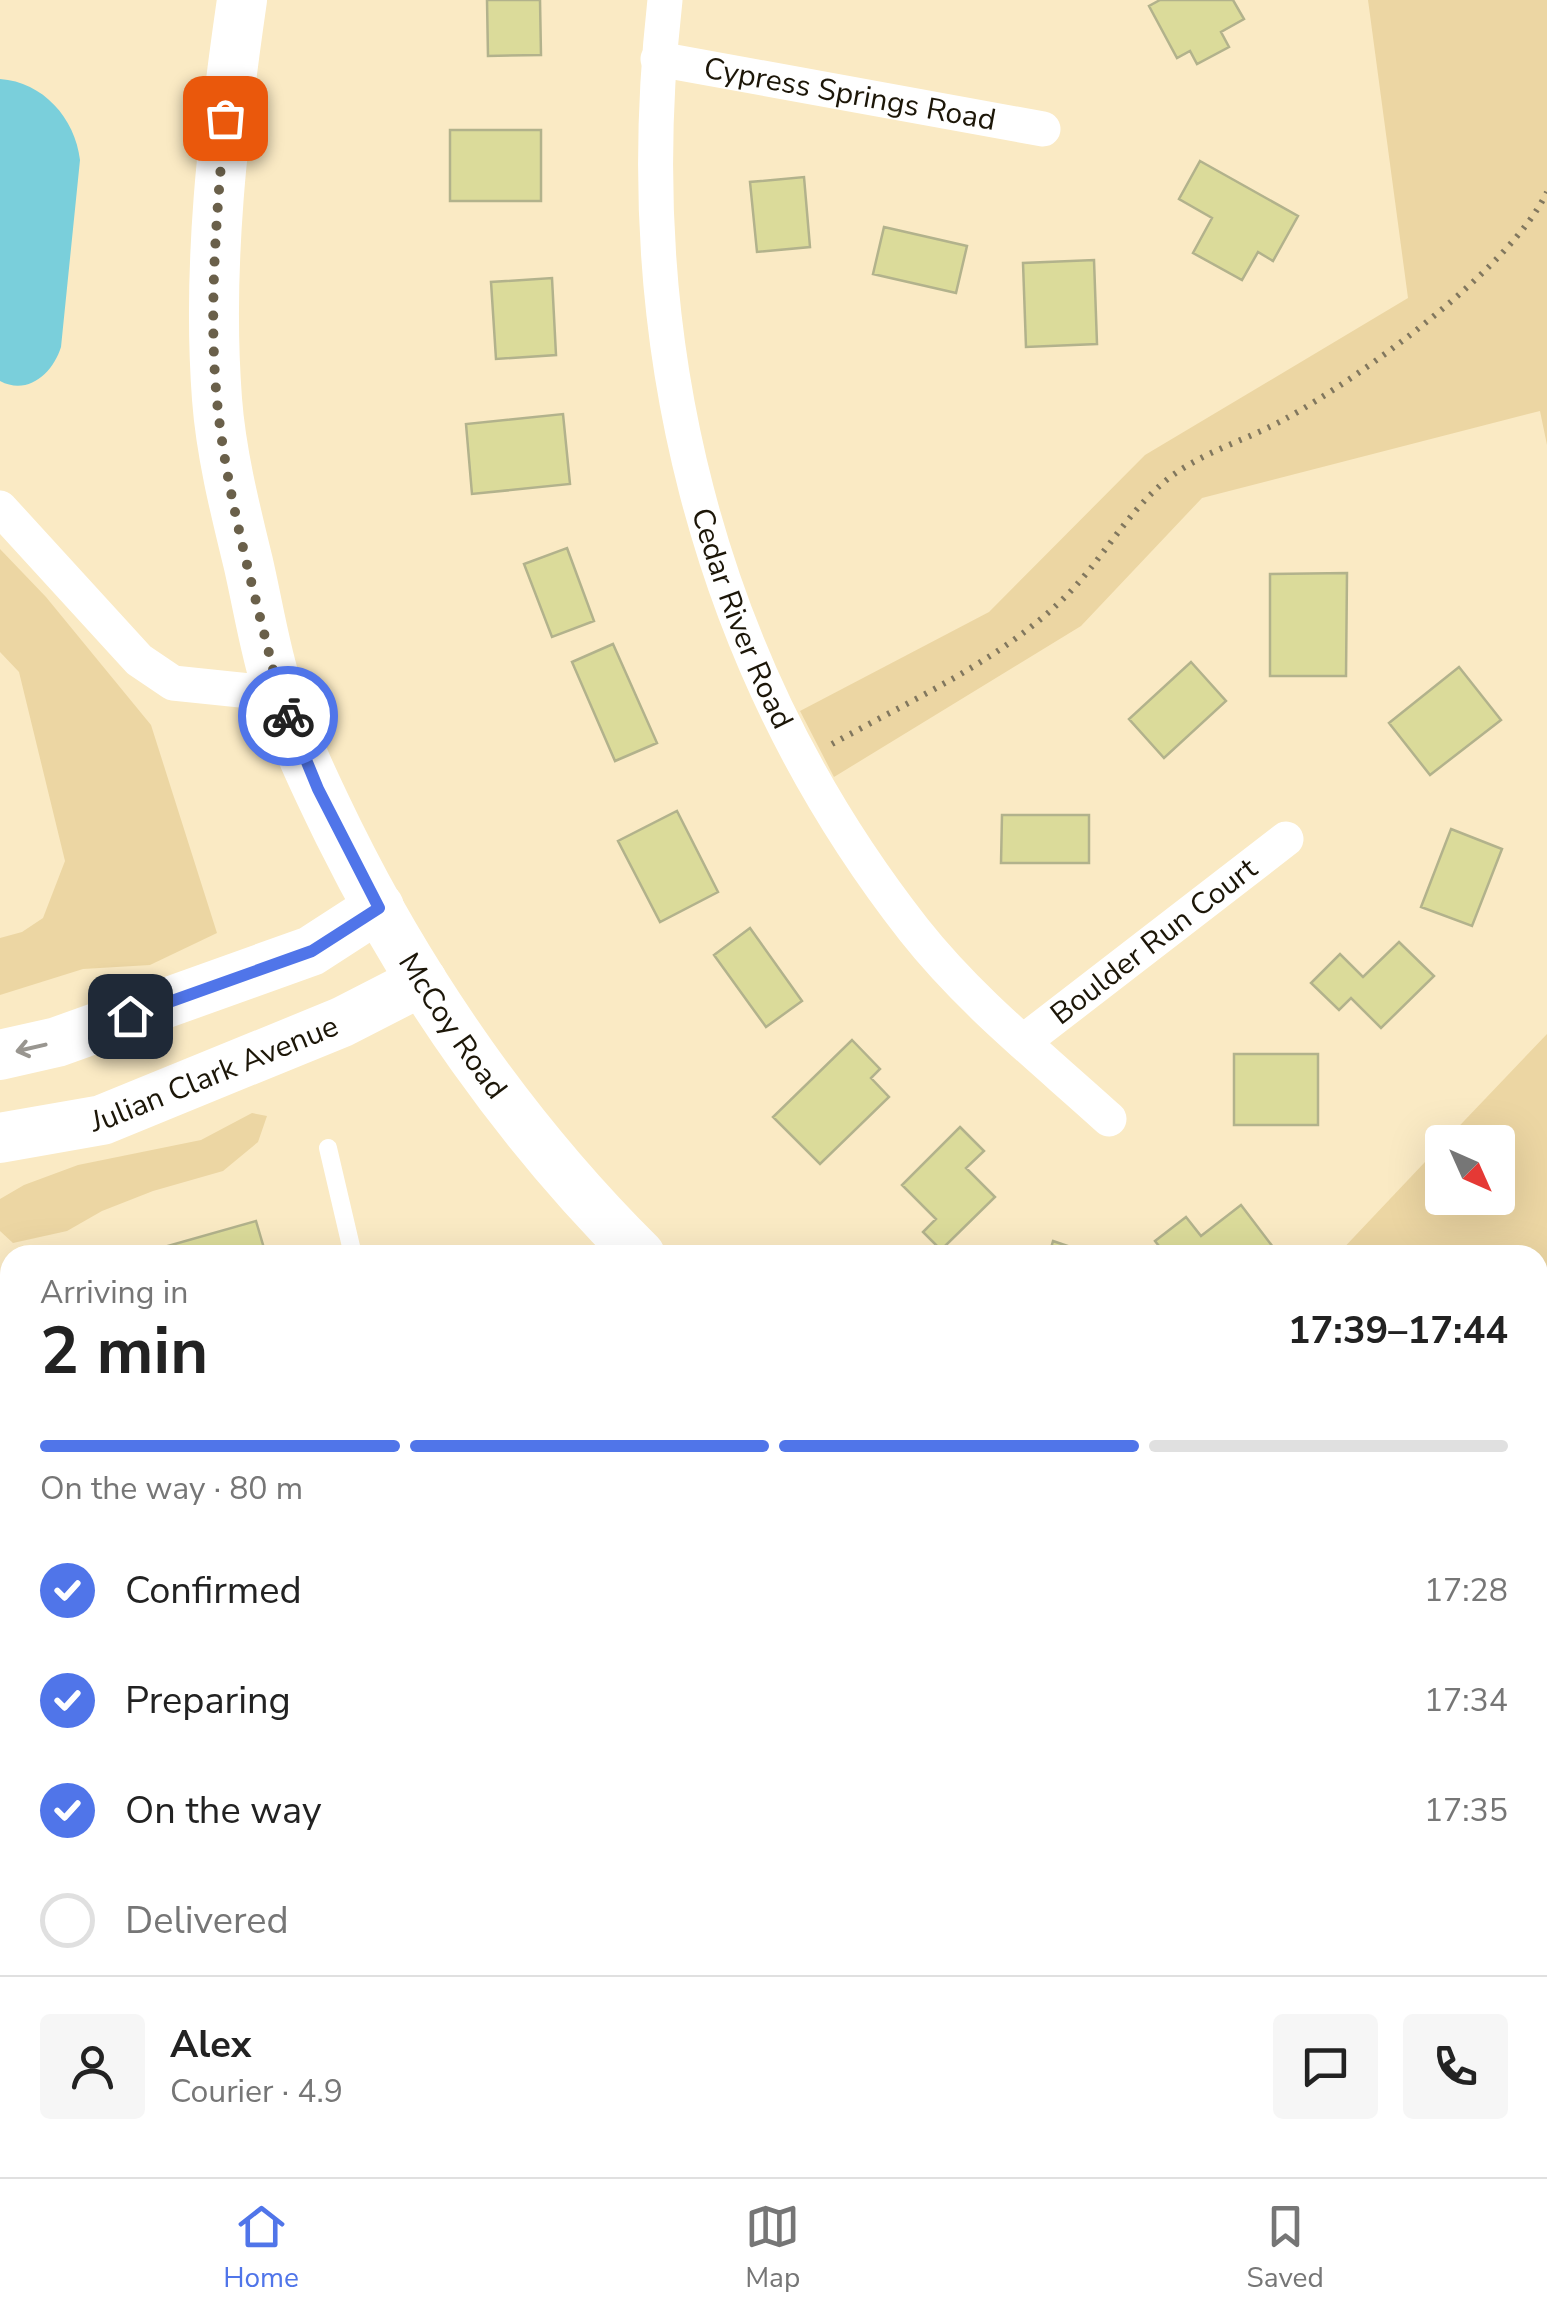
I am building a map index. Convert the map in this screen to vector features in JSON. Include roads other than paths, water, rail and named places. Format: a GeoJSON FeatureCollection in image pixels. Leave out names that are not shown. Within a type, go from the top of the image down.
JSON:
{"type":"FeatureCollection","features":[{"type":"Feature","properties":{"kind":"main road","name":"McCoy Road"},"geometry":{"type":"LineString","coordinates":[[242,0],[220,184],[215,308],[217,400],[233,497],[279,694],[318,789],[379,908],[422,981],[532,1136],[631,1245]]}},
{"type":"Feature","properties":{"kind":"main road"},"geometry":{"type":"LineString","coordinates":[[0,1055],[57,1042],[312,951],[379,908]]}},
{"type":"Feature","properties":{"kind":"main road","name":"Julian Clark Avenue"},"geometry":{"type":"LineString","coordinates":[[0,1138],[102,1120],[342,1022],[422,981]]}},
{"type":"Feature","properties":{"kind":"street","name":"Cedar River Road"},"geometry":{"type":"LineString","coordinates":[[665,0],[658,59],[654,190],[659,288],[689,462],[748,648],[801,761],[844,835],[915,932],[975,999],[1109,1118]]}},
{"type":"Feature","properties":{"kind":"street","name":"Cypress Springs Road"},"geometry":{"type":"LineString","coordinates":[[658,59],[1043,129]]}},
{"type":"Feature","properties":{"kind":"street"},"geometry":{"type":"LineString","coordinates":[[0,508],[139,660],[173,684],[279,694]]}},
{"type":"Feature","properties":{"kind":"street","name":"Boulder Run Court"},"geometry":{"type":"LineString","coordinates":[[1023,1042],[1286,839]]}},
{"type":"Feature","properties":{"kind":"lane"},"geometry":{"type":"LineString","coordinates":[[328,1148],[351,1245]]}},
{"type":"Feature","properties":{"kind":"water"},"geometry":{"type":"Polygon","coordinates":[[[0,79],[30,87],[54,105],[71,130],[80,160],[61,347],[46,373],[20,386],[0,381],[0,79]]]}}]}
